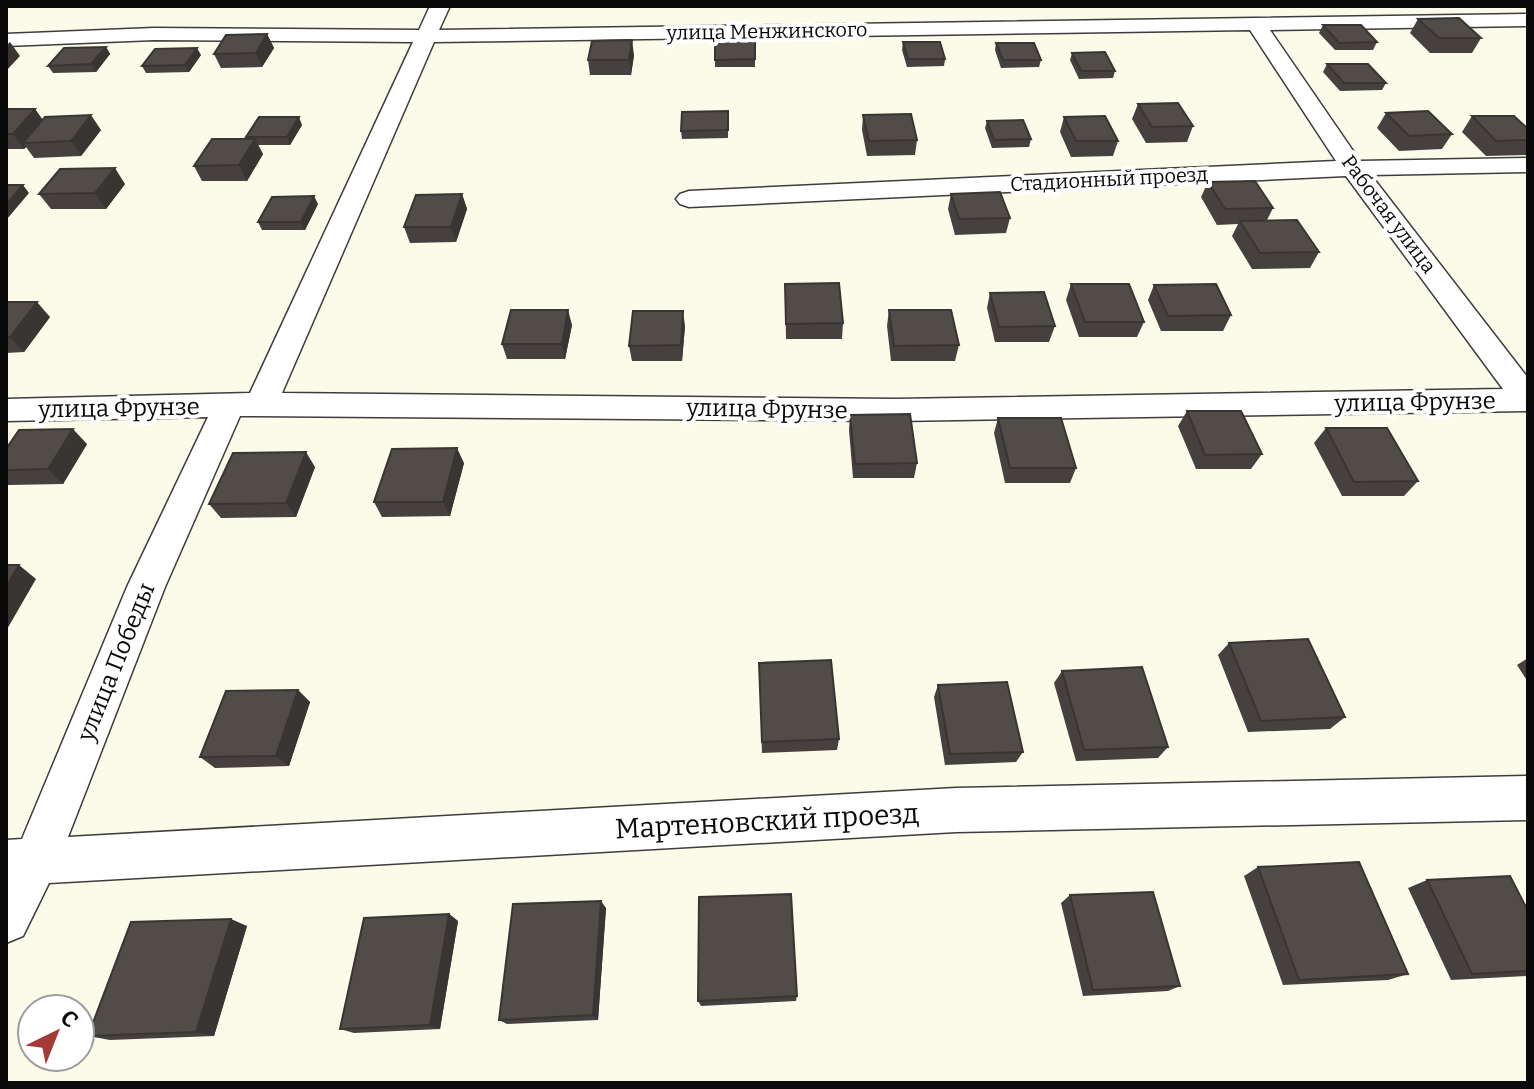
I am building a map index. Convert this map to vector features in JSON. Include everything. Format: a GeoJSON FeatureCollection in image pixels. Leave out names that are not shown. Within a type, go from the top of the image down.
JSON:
{"type":"FeatureCollection","features":[{"type":"Feature","properties":{"kind":"street","name":"улица Победы"},"geometry":{"type":"LineString","coordinates":[[6,919],[20,863],[146,587],[245,405],[440,6]]}},
{"type":"Feature","properties":{"kind":"street","name":"улица Менжинского"},"geometry":{"type":"LineString","coordinates":[[6,40],[154,34],[425,36],[1215,15],[1256,24],[1528,20]]}},
{"type":"Feature","properties":{"kind":"street","name":"Рабочая улица"},"geometry":{"type":"LineString","coordinates":[[1256,24],[1353,168],[1528,400]]}},
{"type":"Feature","properties":{"kind":"street","name":"Стадионный проезд"},"geometry":{"type":"LineString","coordinates":[[689,199],[1353,168],[1528,165]]}},
{"type":"Feature","properties":{"kind":"street","name":"улица Фрунзе"},"geometry":{"type":"LineString","coordinates":[[6,410],[245,405],[896,410],[1528,400]]}},
{"type":"Feature","properties":{"kind":"street","name":"Мартеновский проезд"},"geometry":{"type":"LineString","coordinates":[[20,863],[956,810],[1528,798]]}},
{"type":"Feature","properties":{"kind":"building"},"geometry":{"type":"Polygon","coordinates":[[[1459,18],[1481,38],[1439,38],[1418,19],[1459,18]]]}},
{"type":"Feature","properties":{"kind":"building"},"geometry":{"type":"Polygon","coordinates":[[[1323,25],[1361,25],[1377,42],[1339,43],[1323,25]]]}},
{"type":"Feature","properties":{"kind":"building"},"geometry":{"type":"Polygon","coordinates":[[[267,34],[256,53],[214,54],[226,35],[267,34]]]}},
{"type":"Feature","properties":{"kind":"building"},"geometry":{"type":"Polygon","coordinates":[[[632,40],[629,60],[588,60],[592,41],[632,40]]]}},
{"type":"Feature","properties":{"kind":"building"},"geometry":{"type":"Polygon","coordinates":[[[755,40],[755,59],[715,60],[715,41],[755,40]]]}},
{"type":"Feature","properties":{"kind":"building"},"geometry":{"type":"Polygon","coordinates":[[[903,42],[940,42],[945,59],[908,59],[903,42]]]}},
{"type":"Feature","properties":{"kind":"building"},"geometry":{"type":"Polygon","coordinates":[[[996,43],[1034,43],[1041,60],[1003,60],[996,43]]]}},
{"type":"Feature","properties":{"kind":"building"},"geometry":{"type":"Polygon","coordinates":[[[106,47],[91,64],[48,66],[64,48],[106,47]]]}},
{"type":"Feature","properties":{"kind":"building"},"geometry":{"type":"Polygon","coordinates":[[[197,48],[185,65],[142,66],[155,49],[197,48]]]}},
{"type":"Feature","properties":{"kind":"building"},"geometry":{"type":"Polygon","coordinates":[[[1105,52],[1115,71],[1081,71],[1072,53],[1105,52]]]}},
{"type":"Feature","properties":{"kind":"building"},"geometry":{"type":"Polygon","coordinates":[[[1327,64],[1368,64],[1386,83],[1344,83],[1327,64]]]}},
{"type":"Feature","properties":{"kind":"building"},"geometry":{"type":"Polygon","coordinates":[[[1178,103],[1193,126],[1152,127],[1138,104],[1178,103]]]}},
{"type":"Feature","properties":{"kind":"building"},"geometry":{"type":"Polygon","coordinates":[[[6,109],[35,109],[13,134],[6,134],[6,109]]]}},
{"type":"Feature","properties":{"kind":"building"},"geometry":{"type":"Polygon","coordinates":[[[728,111],[728,130],[681,131],[682,112],[728,111]]]}},
{"type":"Feature","properties":{"kind":"building"},"geometry":{"type":"Polygon","coordinates":[[[1428,111],[1452,134],[1409,136],[1386,113],[1428,111]]]}},
{"type":"Feature","properties":{"kind":"building"},"geometry":{"type":"Polygon","coordinates":[[[911,114],[917,140],[869,141],[863,115],[911,114]]]}},
{"type":"Feature","properties":{"kind":"building"},"geometry":{"type":"Polygon","coordinates":[[[91,115],[71,141],[23,143],[45,117],[91,115]]]}},
{"type":"Feature","properties":{"kind":"building"},"geometry":{"type":"Polygon","coordinates":[[[1105,116],[1118,141],[1076,141],[1064,117],[1105,116]]]}},
{"type":"Feature","properties":{"kind":"building"},"geometry":{"type":"Polygon","coordinates":[[[1472,116],[1514,116],[1528,129],[1528,140],[1496,141],[1472,116]]]}},
{"type":"Feature","properties":{"kind":"building"},"geometry":{"type":"Polygon","coordinates":[[[259,117],[299,117],[287,137],[246,137],[259,117]]]}},
{"type":"Feature","properties":{"kind":"building"},"geometry":{"type":"Polygon","coordinates":[[[1023,120],[1031,139],[994,140],[987,121],[1023,120]]]}},
{"type":"Feature","properties":{"kind":"building"},"geometry":{"type":"Polygon","coordinates":[[[212,139],[255,139],[239,165],[194,166],[212,139]]]}},
{"type":"Feature","properties":{"kind":"building"},"geometry":{"type":"Polygon","coordinates":[[[115,168],[95,193],[39,194],[60,169],[115,168]]]}},
{"type":"Feature","properties":{"kind":"building"},"geometry":{"type":"Polygon","coordinates":[[[1255,181],[1273,208],[1225,209],[1208,182],[1255,181]]]}},
{"type":"Feature","properties":{"kind":"building"},"geometry":{"type":"Polygon","coordinates":[[[6,185],[23,185],[6,205],[6,185]]]}},
{"type":"Feature","properties":{"kind":"building"},"geometry":{"type":"Polygon","coordinates":[[[1000,192],[1010,218],[959,219],[951,194],[1000,192]]]}},
{"type":"Feature","properties":{"kind":"building"},"geometry":{"type":"Polygon","coordinates":[[[462,194],[451,227],[404,227],[416,195],[462,194]]]}},
{"type":"Feature","properties":{"kind":"building"},"geometry":{"type":"Polygon","coordinates":[[[314,196],[301,222],[258,222],[272,197],[314,196]]]}},
{"type":"Feature","properties":{"kind":"building"},"geometry":{"type":"Polygon","coordinates":[[[1297,220],[1319,252],[1260,253],[1240,221],[1297,220]]]}},
{"type":"Feature","properties":{"kind":"building"},"geometry":{"type":"Polygon","coordinates":[[[839,283],[843,323],[786,324],[785,284],[839,283]]]}},
{"type":"Feature","properties":{"kind":"building"},"geometry":{"type":"Polygon","coordinates":[[[1071,284],[1129,284],[1144,322],[1085,322],[1071,284]]]}},
{"type":"Feature","properties":{"kind":"building"},"geometry":{"type":"Polygon","coordinates":[[[1216,284],[1231,315],[1168,316],[1154,285],[1216,284]]]}},
{"type":"Feature","properties":{"kind":"building"},"geometry":{"type":"Polygon","coordinates":[[[1044,292],[1055,326],[999,327],[990,293],[1044,292]]]}},
{"type":"Feature","properties":{"kind":"building"},"geometry":{"type":"Polygon","coordinates":[[[6,302],[37,302],[10,337],[6,337],[6,302]]]}},
{"type":"Feature","properties":{"kind":"building"},"geometry":{"type":"Polygon","coordinates":[[[511,310],[568,310],[562,344],[502,344],[511,310]]]}},
{"type":"Feature","properties":{"kind":"building"},"geometry":{"type":"Polygon","coordinates":[[[889,310],[951,310],[959,345],[894,346],[889,310]]]}},
{"type":"Feature","properties":{"kind":"building"},"geometry":{"type":"Polygon","coordinates":[[[633,311],[683,311],[681,345],[629,346],[633,311]]]}},
{"type":"Feature","properties":{"kind":"building"},"geometry":{"type":"Polygon","coordinates":[[[1187,411],[1241,411],[1262,454],[1205,455],[1187,411]]]}},
{"type":"Feature","properties":{"kind":"building"},"geometry":{"type":"Polygon","coordinates":[[[910,414],[917,463],[855,464],[850,415],[910,414]]]}},
{"type":"Feature","properties":{"kind":"building"},"geometry":{"type":"Polygon","coordinates":[[[998,418],[1061,418],[1076,468],[1010,468],[998,418]]]}},
{"type":"Feature","properties":{"kind":"building"},"geometry":{"type":"Polygon","coordinates":[[[1326,428],[1387,428],[1418,481],[1354,482],[1326,428]]]}},
{"type":"Feature","properties":{"kind":"building"},"geometry":{"type":"Polygon","coordinates":[[[73,429],[48,469],[6,470],[6,449],[19,430],[73,429]]]}},
{"type":"Feature","properties":{"kind":"building"},"geometry":{"type":"Polygon","coordinates":[[[457,448],[443,502],[374,502],[392,449],[457,448]]]}},
{"type":"Feature","properties":{"kind":"building"},"geometry":{"type":"Polygon","coordinates":[[[306,452],[286,503],[209,504],[233,453],[306,452]]]}},
{"type":"Feature","properties":{"kind":"building"},"geometry":{"type":"Polygon","coordinates":[[[6,565],[19,565],[6,587],[6,565]]]}},
{"type":"Feature","properties":{"kind":"building"},"geometry":{"type":"Polygon","coordinates":[[[1308,639],[1345,717],[1261,721],[1229,643],[1308,639]]]}},
{"type":"Feature","properties":{"kind":"building"},"geometry":{"type":"Polygon","coordinates":[[[831,660],[839,739],[762,742],[759,663],[831,660]]]}},
{"type":"Feature","properties":{"kind":"building"},"geometry":{"type":"Polygon","coordinates":[[[1142,667],[1168,747],[1084,750],[1062,671],[1142,667]]]}},
{"type":"Feature","properties":{"kind":"building"},"geometry":{"type":"Polygon","coordinates":[[[1007,682],[1023,752],[950,754],[938,685],[1007,682]]]}},
{"type":"Feature","properties":{"kind":"building"},"geometry":{"type":"Polygon","coordinates":[[[298,690],[276,756],[200,757],[226,691],[298,690]]]}},
{"type":"Feature","properties":{"kind":"building"},"geometry":{"type":"Polygon","coordinates":[[[1359,862],[1408,974],[1299,980],[1258,867],[1359,862]]]}},
{"type":"Feature","properties":{"kind":"building"},"geometry":{"type":"Polygon","coordinates":[[[1510,876],[1528,911],[1528,971],[1472,974],[1427,880],[1510,876]]]}},
{"type":"Feature","properties":{"kind":"building"},"geometry":{"type":"Polygon","coordinates":[[[1153,892],[1180,986],[1093,990],[1070,895],[1153,892]]]}},
{"type":"Feature","properties":{"kind":"building"},"geometry":{"type":"Polygon","coordinates":[[[791,894],[797,996],[698,1001],[699,897],[791,894]]]}},
{"type":"Feature","properties":{"kind":"building"},"geometry":{"type":"Polygon","coordinates":[[[601,901],[593,1015],[499,1020],[513,904],[601,901]]]}},
{"type":"Feature","properties":{"kind":"building"},"geometry":{"type":"Polygon","coordinates":[[[449,914],[430,1025],[340,1029],[364,918],[449,914]]]}},
{"type":"Feature","properties":{"kind":"building"},"geometry":{"type":"Polygon","coordinates":[[[231,919],[196,1032],[96,1036],[96,1015],[131,922],[231,919]]]}}]}
